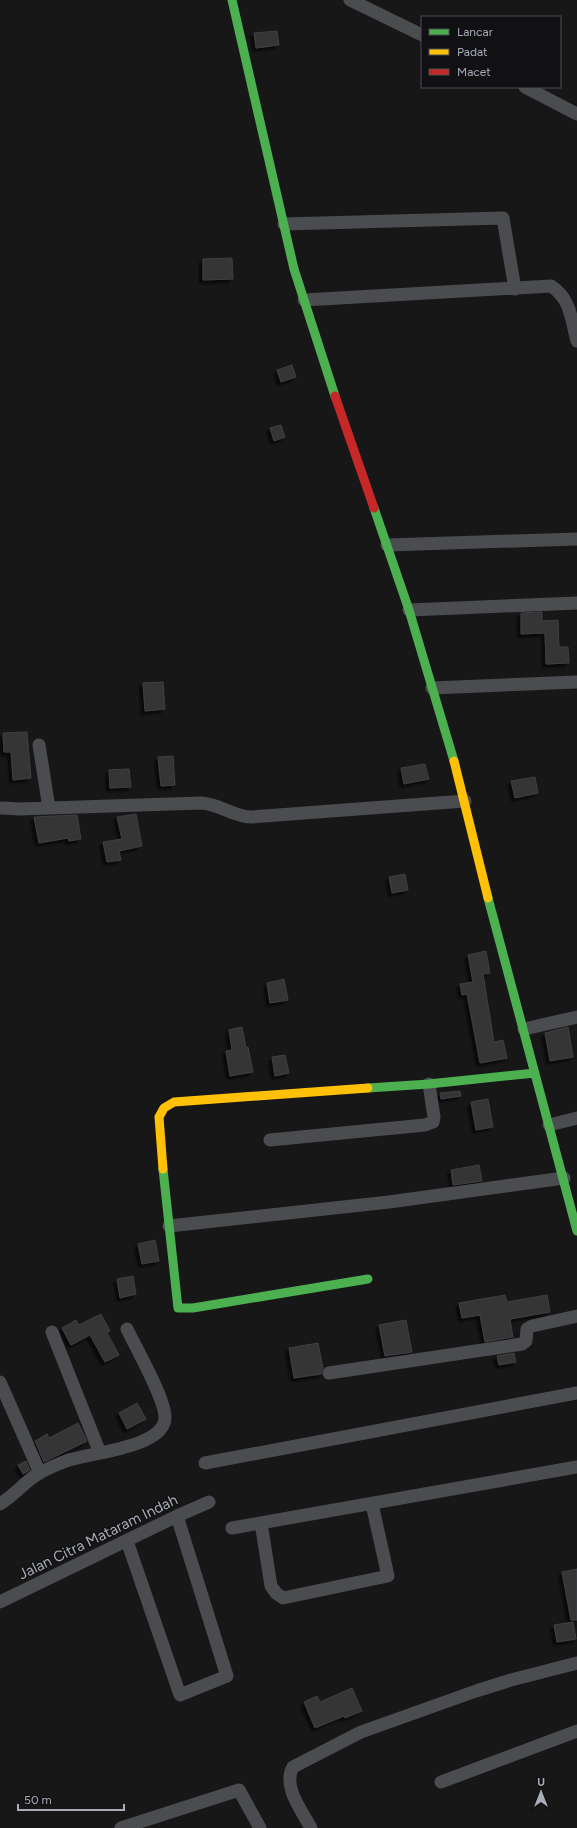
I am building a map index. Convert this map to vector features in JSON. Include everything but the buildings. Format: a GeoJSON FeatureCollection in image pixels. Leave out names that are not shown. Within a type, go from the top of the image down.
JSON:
{"type":"FeatureCollection","features":[{"type":"Feature","properties":{"kind":"street"},"geometry":{"type":"LineString","coordinates":[[232,0],[294,269],[342,416],[409,610],[432,688],[465,801],[498,938],[549,1125],[564,1178],[572,1192],[577,1231]]}},
{"type":"Feature","properties":{"kind":"street"},"geometry":{"type":"LineString","coordinates":[[350,0],[421,35]]}},
{"type":"Feature","properties":{"kind":"street"},"geometry":{"type":"LineString","coordinates":[[526,88],[577,114]]}},
{"type":"Feature","properties":{"kind":"street"},"geometry":{"type":"LineString","coordinates":[[284,224],[502,218],[515,289]]}},
{"type":"Feature","properties":{"kind":"street"},"geometry":{"type":"LineString","coordinates":[[304,300],[551,286],[561,293],[567,301],[574,320],[577,341]]}},
{"type":"Feature","properties":{"kind":"street"},"geometry":{"type":"LineString","coordinates":[[387,546],[577,539]]}},
{"type":"Feature","properties":{"kind":"street"},"geometry":{"type":"LineString","coordinates":[[409,610],[577,603]]}},
{"type":"Feature","properties":{"kind":"street"},"geometry":{"type":"LineString","coordinates":[[432,688],[577,682]]}},
{"type":"Feature","properties":{"kind":"street"},"geometry":{"type":"LineString","coordinates":[[40,745],[49,808]]}},
{"type":"Feature","properties":{"kind":"street"},"geometry":{"type":"LineString","coordinates":[[2,808],[212,804],[242,816],[252,817],[465,801]]}},
{"type":"Feature","properties":{"kind":"street"},"geometry":{"type":"LineString","coordinates":[[524,1029],[577,1017]]}},
{"type":"Feature","properties":{"kind":"street"},"geometry":{"type":"LineString","coordinates":[[368,1280],[190,1308],[178,1308],[173,1271],[175,1225],[158,1121],[158,1115],[162,1109],[169,1104],[178,1101],[429,1084],[536,1073]]}},
{"type":"Feature","properties":{"kind":"street"},"geometry":{"type":"LineString","coordinates":[[270,1140],[425,1125],[432,1122],[434,1117],[429,1084]]}},
{"type":"Feature","properties":{"kind":"street"},"geometry":{"type":"LineString","coordinates":[[549,1125],[577,1118]]}},
{"type":"Feature","properties":{"kind":"street"},"geometry":{"type":"LineString","coordinates":[[175,1225],[389,1202],[564,1178]]}},
{"type":"Feature","properties":{"kind":"street"},"geometry":{"type":"LineString","coordinates":[[329,1373],[522,1344],[526,1341],[527,1329],[532,1326],[577,1316]]}},
{"type":"Feature","properties":{"kind":"street"},"geometry":{"type":"LineString","coordinates":[[0,1504],[40,1473],[67,1461],[124,1448],[154,1436],[159,1432],[165,1419],[163,1403],[127,1329]]}},
{"type":"Feature","properties":{"kind":"street"},"geometry":{"type":"LineString","coordinates":[[52,1332],[100,1453]]}},
{"type":"Feature","properties":{"kind":"street"},"geometry":{"type":"LineString","coordinates":[[0,1382],[40,1473]]}},
{"type":"Feature","properties":{"kind":"street"},"geometry":{"type":"LineString","coordinates":[[205,1462],[577,1393]]}},
{"type":"Feature","properties":{"kind":"street"},"geometry":{"type":"LineString","coordinates":[[232,1528],[577,1468]]}},
{"type":"Feature","properties":{"kind":"street","name":"Jalan Citra Mataram Indah"},"geometry":{"type":"LineString","coordinates":[[0,1602],[209,1502]]}},
{"type":"Feature","properties":{"kind":"street"},"geometry":{"type":"LineString","coordinates":[[261,1523],[271,1586],[276,1593],[283,1598],[388,1576],[372,1504]]}},
{"type":"Feature","properties":{"kind":"street"},"geometry":{"type":"LineString","coordinates":[[127,1541],[180,1694],[227,1676],[177,1516]]}},
{"type":"Feature","properties":{"kind":"street"},"geometry":{"type":"LineString","coordinates":[[311,1828],[295,1799],[288,1779],[293,1767],[361,1732],[483,1689],[577,1663]]}},
{"type":"Feature","properties":{"kind":"street"},"geometry":{"type":"LineString","coordinates":[[440,1782],[577,1731]]}},
{"type":"Feature","properties":{"kind":"street"},"geometry":{"type":"LineString","coordinates":[[121,1828],[239,1790],[260,1828]]}},
{"type":"Feature","properties":{"kind":"traffic: fast"},"geometry":{"type":"LineString","coordinates":[[232,0],[294,269],[335,396]]}},
{"type":"Feature","properties":{"kind":"traffic: fast"},"geometry":{"type":"LineString","coordinates":[[374,508],[409,610],[454,761]]}},
{"type":"Feature","properties":{"kind":"traffic: fast"},"geometry":{"type":"LineString","coordinates":[[488,898],[577,1231]]}},
{"type":"Feature","properties":{"kind":"traffic: fast"},"geometry":{"type":"LineString","coordinates":[[368,1088],[429,1084],[535,1073]]}},
{"type":"Feature","properties":{"kind":"traffic: fast"},"geometry":{"type":"LineString","coordinates":[[163,1169],[178,1308],[193,1308],[368,1279]]}},
{"type":"Feature","properties":{"kind":"traffic: slow"},"geometry":{"type":"LineString","coordinates":[[454,761],[488,898]]}},
{"type":"Feature","properties":{"kind":"traffic: slow"},"geometry":{"type":"LineString","coordinates":[[163,1169],[159,1117],[164,1108],[174,1102],[368,1088]]}},
{"type":"Feature","properties":{"kind":"traffic: jam"},"geometry":{"type":"LineString","coordinates":[[335,396],[374,508]]}}]}
